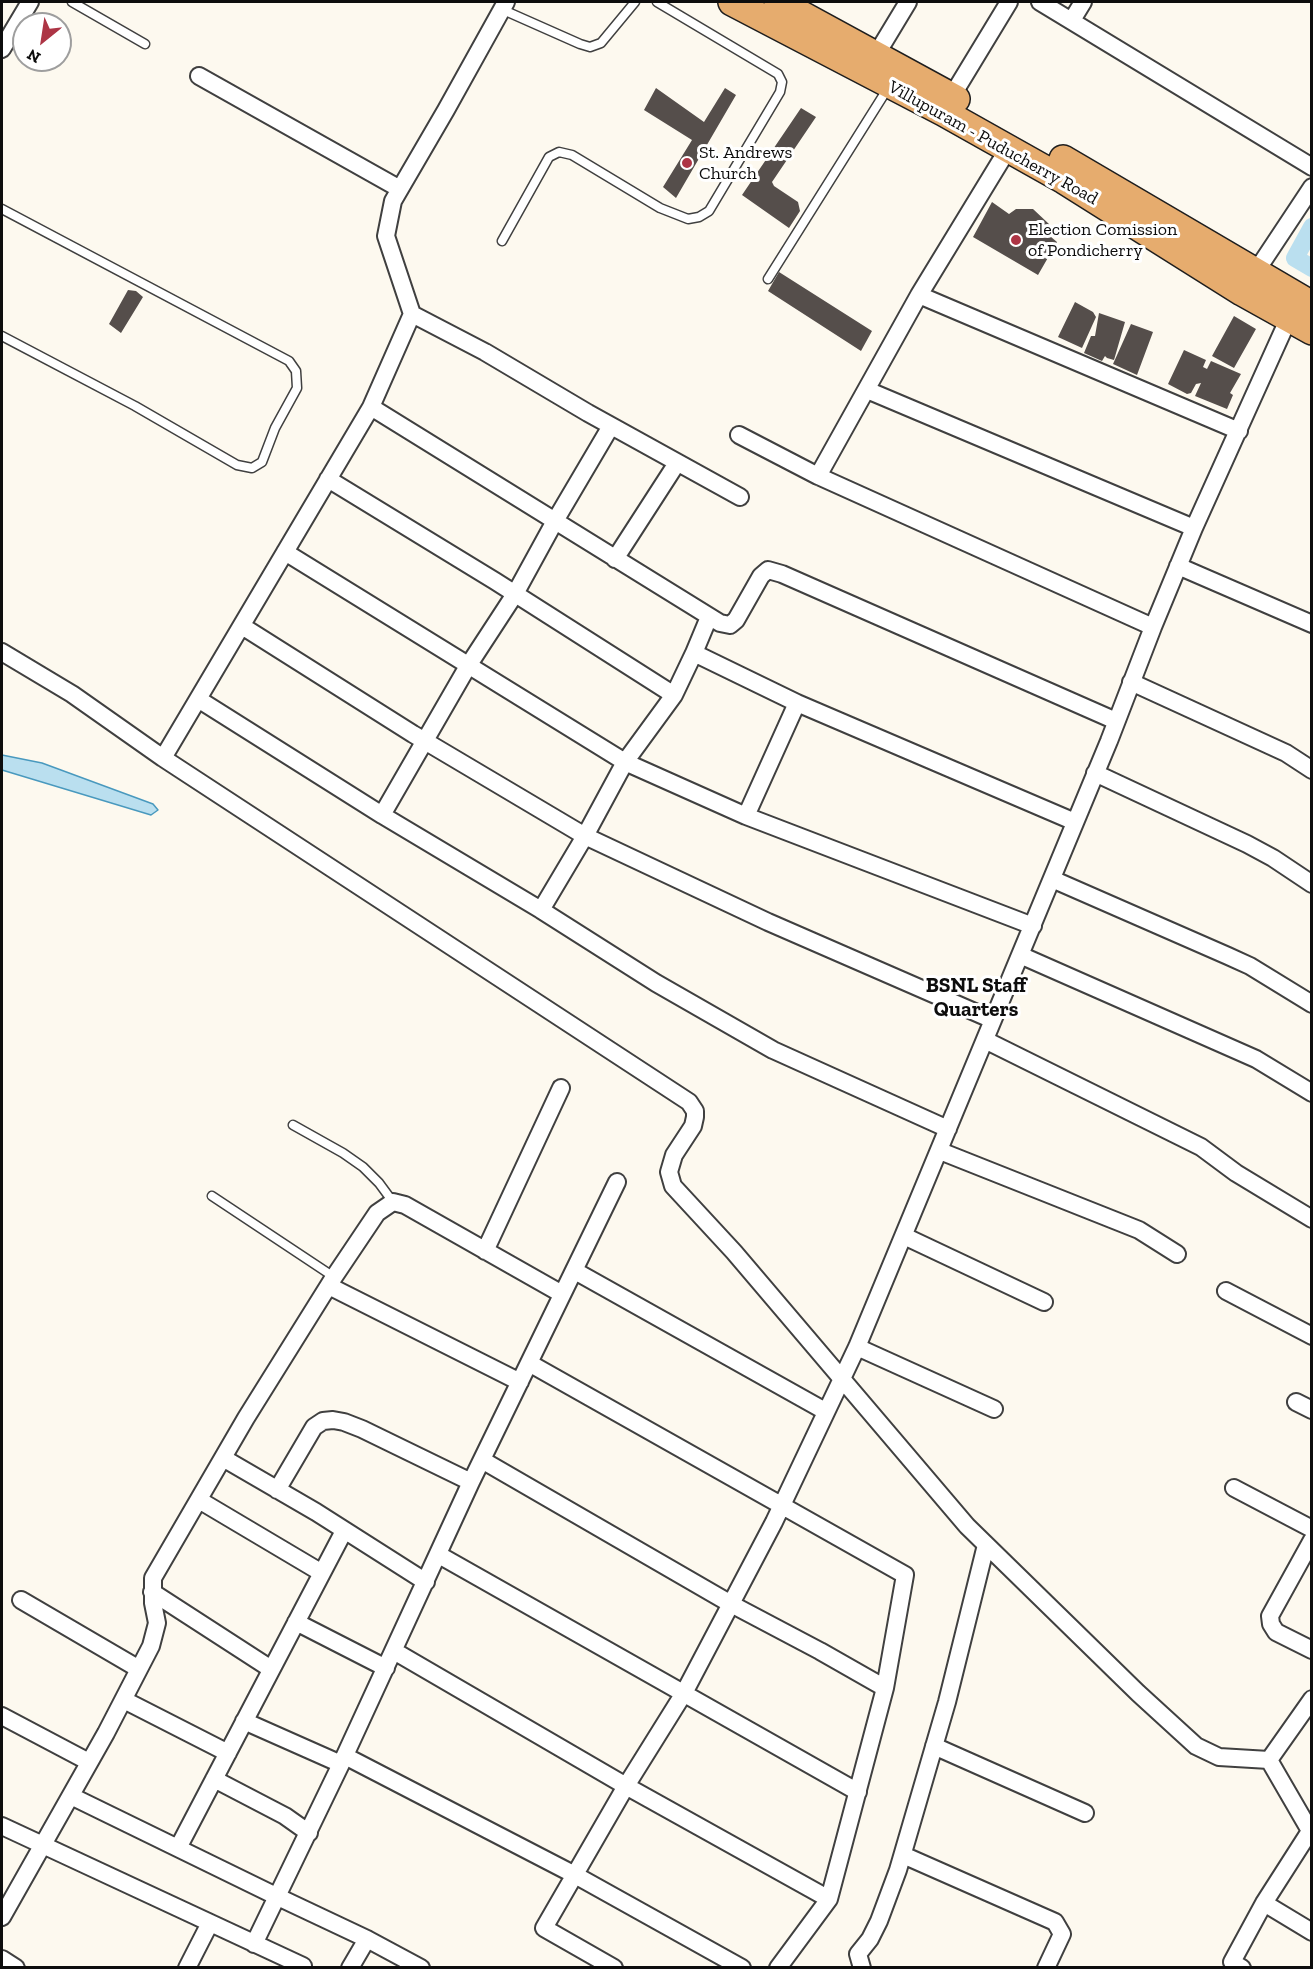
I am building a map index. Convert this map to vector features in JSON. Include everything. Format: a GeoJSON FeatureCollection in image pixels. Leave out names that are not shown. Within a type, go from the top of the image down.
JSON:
{"type":"FeatureCollection","features":[{"type":"Feature","properties":{"kind":"highway","name":"Villupuram - Puducherry Road"},"geometry":{"type":"LineString","coordinates":[[732,2],[894,76],[943,112],[1008,149],[1060,168],[1249,283],[1299,307],[1311,331]]}},
{"type":"Feature","properties":{"kind":"highway"},"geometry":{"type":"LineString","coordinates":[[778,2],[876,55],[894,76],[952,96],[1060,168]]}},
{"type":"Feature","properties":{"kind":"street"},"geometry":{"type":"LineString","coordinates":[[2,49],[30,2]]}},
{"type":"Feature","properties":{"kind":"street"},"geometry":{"type":"LineString","coordinates":[[876,55],[908,2]]}},
{"type":"Feature","properties":{"kind":"street"},"geometry":{"type":"LineString","coordinates":[[952,96],[1009,2]]}},
{"type":"Feature","properties":{"kind":"street"},"geometry":{"type":"LineString","coordinates":[[1040,2],[1311,167]]}},
{"type":"Feature","properties":{"kind":"street"},"geometry":{"type":"LineString","coordinates":[[1072,20],[1083,2]]}},
{"type":"Feature","properties":{"kind":"street"},"geometry":{"type":"LineString","coordinates":[[163,758],[371,407],[412,314],[386,236],[393,201],[499,4]]}},
{"type":"Feature","properties":{"kind":"street"},"geometry":{"type":"LineString","coordinates":[[199,76],[400,189]]}},
{"type":"Feature","properties":{"kind":"street"},"geometry":{"type":"LineString","coordinates":[[818,476],[919,296],[1008,149]]}},
{"type":"Feature","properties":{"kind":"street"},"geometry":{"type":"LineString","coordinates":[[1249,283],[1311,187]]}},
{"type":"Feature","properties":{"kind":"street"},"geometry":{"type":"LineString","coordinates":[[919,296],[1239,431]]}},
{"type":"Feature","properties":{"kind":"street"},"geometry":{"type":"LineString","coordinates":[[602,1965],[544,1928],[626,1786],[684,1693],[782,1506],[857,1347],[1033,926],[1152,627],[1194,528],[1299,307]]}},
{"type":"Feature","properties":{"kind":"street"},"geometry":{"type":"LineString","coordinates":[[412,314],[484,352],[676,463],[740,497]]}},
{"type":"Feature","properties":{"kind":"street"},"geometry":{"type":"LineString","coordinates":[[867,390],[1194,528]]}},
{"type":"Feature","properties":{"kind":"street"},"geometry":{"type":"LineString","coordinates":[[371,407],[720,623],[730,625],[736,620],[761,576],[768,570],[782,574],[1116,721]]}},
{"type":"Feature","properties":{"kind":"street"},"geometry":{"type":"LineString","coordinates":[[382,815],[468,666],[515,594],[555,521],[612,426]]}},
{"type":"Feature","properties":{"kind":"street"},"geometry":{"type":"LineString","coordinates":[[739,435],[818,476],[1152,627]]}},
{"type":"Feature","properties":{"kind":"street"},"geometry":{"type":"LineString","coordinates":[[615,559],[676,463]]}},
{"type":"Feature","properties":{"kind":"street"},"geometry":{"type":"LineString","coordinates":[[328,479],[674,695]]}},
{"type":"Feature","properties":{"kind":"street"},"geometry":{"type":"LineString","coordinates":[[285,552],[625,762],[746,816],[1033,926]]}},
{"type":"Feature","properties":{"kind":"street"},"geometry":{"type":"LineString","coordinates":[[1179,566],[1311,624]]}},
{"type":"Feature","properties":{"kind":"street"},"geometry":{"type":"LineString","coordinates":[[541,910],[625,762],[674,695],[709,617]]}},
{"type":"Feature","properties":{"kind":"street"},"geometry":{"type":"LineString","coordinates":[[242,626],[425,741],[585,836],[768,922],[993,1020]]}},
{"type":"Feature","properties":{"kind":"street"},"geometry":{"type":"LineString","coordinates":[[2,652],[72,694],[163,758],[689,1102],[695,1111],[695,1117],[693,1126],[674,1155],[669,1172],[673,1186],[735,1252],[967,1526],[1196,1746],[1219,1757],[1269,1760]]}},
{"type":"Feature","properties":{"kind":"street"},"geometry":{"type":"LineString","coordinates":[[694,653],[796,703],[1075,822]]}},
{"type":"Feature","properties":{"kind":"street"},"geometry":{"type":"LineString","coordinates":[[1131,682],[1286,753],[1311,771]]}},
{"type":"Feature","properties":{"kind":"street"},"geometry":{"type":"LineString","coordinates":[[198,699],[382,815],[656,982],[773,1050],[948,1129]]}},
{"type":"Feature","properties":{"kind":"street"},"geometry":{"type":"LineString","coordinates":[[746,816],[796,703]]}},
{"type":"Feature","properties":{"kind":"street"},"geometry":{"type":"LineString","coordinates":[[1095,773],[1247,844],[1273,858],[1311,884]]}},
{"type":"Feature","properties":{"kind":"street"},"geometry":{"type":"LineString","coordinates":[[1052,879],[1250,966],[1311,1004]]}},
{"type":"Feature","properties":{"kind":"street"},"geometry":{"type":"LineString","coordinates":[[1020,955],[1256,1059],[1311,1093]]}},
{"type":"Feature","properties":{"kind":"street"},"geometry":{"type":"LineString","coordinates":[[985,1040],[1201,1147],[1236,1173],[1311,1219]]}},
{"type":"Feature","properties":{"kind":"street"},"geometry":{"type":"LineString","coordinates":[[484,1251],[561,1088]]}},
{"type":"Feature","properties":{"kind":"street"},"geometry":{"type":"LineString","coordinates":[[940,1151],[1139,1230],[1177,1254]]}},
{"type":"Feature","properties":{"kind":"street"},"geometry":{"type":"LineString","coordinates":[[254,1944],[309,1833],[471,1482],[617,1182]]}},
{"type":"Feature","properties":{"kind":"street"},"geometry":{"type":"LineString","coordinates":[[2,1917],[124,1700],[151,1646],[157,1623],[152,1592],[153,1578],[223,1458],[332,1281],[377,1213],[386,1205],[393,1203],[405,1205],[562,1294]]}},
{"type":"Feature","properties":{"kind":"street"},"geometry":{"type":"LineString","coordinates":[[904,1236],[1044,1302]]}},
{"type":"Feature","properties":{"kind":"street"},"geometry":{"type":"LineString","coordinates":[[574,1271],[825,1411]]}},
{"type":"Feature","properties":{"kind":"street"},"geometry":{"type":"LineString","coordinates":[[332,1281],[520,1382]]}},
{"type":"Feature","properties":{"kind":"street"},"geometry":{"type":"LineString","coordinates":[[1226,1291],[1311,1336]]}},
{"type":"Feature","properties":{"kind":"street"},"geometry":{"type":"LineString","coordinates":[[857,1347],[993,1409]]}},
{"type":"Feature","properties":{"kind":"street"},"geometry":{"type":"LineString","coordinates":[[529,1363],[905,1575],[885,1688],[829,1899],[778,1968]]}},
{"type":"Feature","properties":{"kind":"street"},"geometry":{"type":"LineString","coordinates":[[1296,1402],[1311,1410]]}},
{"type":"Feature","properties":{"kind":"street"},"geometry":{"type":"LineString","coordinates":[[277,1490],[315,1427],[323,1421],[333,1420],[362,1430],[471,1482]]}},
{"type":"Feature","properties":{"kind":"street"},"geometry":{"type":"LineString","coordinates":[[223,1458],[426,1582]]}},
{"type":"Feature","properties":{"kind":"street"},"geometry":{"type":"LineString","coordinates":[[482,1460],[731,1604],[885,1688]]}},
{"type":"Feature","properties":{"kind":"street"},"geometry":{"type":"LineString","coordinates":[[1234,1488],[1311,1529]]}},
{"type":"Feature","properties":{"kind":"street"},"geometry":{"type":"LineString","coordinates":[[199,1500],[322,1573]]}},
{"type":"Feature","properties":{"kind":"street"},"geometry":{"type":"LineString","coordinates":[[178,1848],[344,1531]]}},
{"type":"Feature","properties":{"kind":"street"},"geometry":{"type":"LineString","coordinates":[[1311,1540],[1270,1616],[1271,1624],[1276,1632],[1311,1650]]}},
{"type":"Feature","properties":{"kind":"street"},"geometry":{"type":"LineString","coordinates":[[862,1968],[858,1954],[870,1939],[879,1921],[903,1855],[986,1545]]}},
{"type":"Feature","properties":{"kind":"street"},"geometry":{"type":"LineString","coordinates":[[439,1555],[858,1792]]}},
{"type":"Feature","properties":{"kind":"street"},"geometry":{"type":"LineString","coordinates":[[152,1592],[272,1669]]}},
{"type":"Feature","properties":{"kind":"street"},"geometry":{"type":"LineString","coordinates":[[21,1600],[139,1669]]}},
{"type":"Feature","properties":{"kind":"street"},"geometry":{"type":"LineString","coordinates":[[296,1622],[386,1668]]}},
{"type":"Feature","properties":{"kind":"street"},"geometry":{"type":"LineString","coordinates":[[394,1651],[626,1786],[829,1899]]}},
{"type":"Feature","properties":{"kind":"street"},"geometry":{"type":"LineString","coordinates":[[1269,1760],[1311,1699]]}},
{"type":"Feature","properties":{"kind":"street"},"geometry":{"type":"LineString","coordinates":[[124,1700],[228,1753]]}},
{"type":"Feature","properties":{"kind":"street"},"geometry":{"type":"LineString","coordinates":[[2,1716],[89,1762]]}},
{"type":"Feature","properties":{"kind":"street"},"geometry":{"type":"LineString","coordinates":[[244,1721],[343,1760],[575,1875],[742,1968]]}},
{"type":"Feature","properties":{"kind":"street"},"geometry":{"type":"LineString","coordinates":[[934,1746],[1085,1813]]}},
{"type":"Feature","properties":{"kind":"street"},"geometry":{"type":"LineString","coordinates":[[1242,1968],[1232,1962],[1264,1903],[1310,1828],[1269,1760]]}},
{"type":"Feature","properties":{"kind":"street"},"geometry":{"type":"LineString","coordinates":[[214,1779],[285,1816],[309,1833]]}},
{"type":"Feature","properties":{"kind":"street"},"geometry":{"type":"LineString","coordinates":[[71,1796],[367,1938],[422,1968]]}},
{"type":"Feature","properties":{"kind":"street"},"geometry":{"type":"LineString","coordinates":[[2,1826],[303,1966],[302,1968]]}},
{"type":"Feature","properties":{"kind":"street"},"geometry":{"type":"LineString","coordinates":[[903,1855],[1055,1922],[1062,1934],[1046,1968]]}},
{"type":"Feature","properties":{"kind":"street"},"geometry":{"type":"LineString","coordinates":[[1264,1903],[1311,1932]]}},
{"type":"Feature","properties":{"kind":"street"},"geometry":{"type":"LineString","coordinates":[[187,1968],[210,1923]]}},
{"type":"Feature","properties":{"kind":"street"},"geometry":{"type":"LineString","coordinates":[[350,1968],[367,1938]]}},
{"type":"Feature","properties":{"kind":"street"},"geometry":{"type":"LineString","coordinates":[[2,1959],[16,1968]]}},
{"type":"Feature","properties":{"kind":"lane"},"geometry":{"type":"LineString","coordinates":[[72,2],[145,44]]}},
{"type":"Feature","properties":{"kind":"lane"},"geometry":{"type":"LineString","coordinates":[[499,4],[580,45],[590,47],[601,43],[635,2]]}},
{"type":"Feature","properties":{"kind":"lane"},"geometry":{"type":"LineString","coordinates":[[502,241],[549,157],[559,152],[572,155],[669,211],[688,219],[699,217],[709,211],[780,92],[782,82],[778,74],[657,2]]}},
{"type":"Feature","properties":{"kind":"lane"},"geometry":{"type":"LineString","coordinates":[[768,279],[894,76]]}},
{"type":"Feature","properties":{"kind":"lane"},"geometry":{"type":"LineString","coordinates":[[2,209],[289,361],[296,371],[297,388],[275,428],[262,462],[252,468],[237,465],[135,406],[2,336]]}},
{"type":"Feature","properties":{"kind":"lane"},"geometry":{"type":"LineString","coordinates":[[293,1125],[363,1167],[379,1182],[393,1203]]}},
{"type":"Feature","properties":{"kind":"lane"},"geometry":{"type":"LineString","coordinates":[[212,1196],[332,1281]]}},
{"type":"Feature","properties":{"kind":"water"},"geometry":{"type":"Polygon","coordinates":[[[2,755],[42,763],[153,804],[158,810],[151,815],[2,770],[2,755]]]}},
{"type":"Feature","properties":{"kind":"building","name":"St. Andrews Church"},"geometry":{"type":"Polygon","coordinates":[[[656,88],[704,122],[725,88],[736,95],[676,198],[663,187],[692,140],[644,110],[656,88]]]}},
{"type":"Feature","properties":{"kind":"building"},"geometry":{"type":"Polygon","coordinates":[[[801,108],[816,117],[772,182],[774,186],[798,202],[800,211],[789,228],[742,195],[801,108]]]}},
{"type":"Feature","properties":{"kind":"building","name":"Election Comission of Pondicherry"},"geometry":{"type":"Polygon","coordinates":[[[992,202],[1009,214],[1016,209],[1033,209],[1049,224],[1051,237],[1057,242],[1038,275],[973,237],[992,202]]]}},
{"type":"Feature","properties":{"kind":"building"},"geometry":{"type":"Polygon","coordinates":[[[779,272],[872,331],[861,351],[768,291],[779,272]]]}},
{"type":"Feature","properties":{"kind":"building"},"geometry":{"type":"Polygon","coordinates":[[[128,290],[136,291],[143,297],[121,333],[109,324],[128,290]]]}},
{"type":"Feature","properties":{"kind":"building"},"geometry":{"type":"Polygon","coordinates":[[[1075,302],[1093,312],[1096,317],[1082,348],[1058,337],[1075,302]]]}},
{"type":"Feature","properties":{"kind":"building"},"geometry":{"type":"Polygon","coordinates":[[[1099,313],[1125,322],[1114,360],[1105,356],[1102,361],[1084,353],[1091,336],[1095,336],[1099,313]]]}},
{"type":"Feature","properties":{"kind":"building"},"geometry":{"type":"Polygon","coordinates":[[[1234,316],[1256,329],[1234,368],[1212,356],[1234,316]]]}},
{"type":"Feature","properties":{"kind":"building"},"geometry":{"type":"Polygon","coordinates":[[[1131,324],[1153,332],[1137,375],[1113,364],[1131,324]]]}},
{"type":"Feature","properties":{"kind":"building"},"geometry":{"type":"Polygon","coordinates":[[[1184,350],[1206,360],[1203,367],[1207,369],[1211,361],[1241,374],[1230,393],[1233,395],[1227,409],[1195,396],[1201,383],[1196,384],[1191,393],[1187,394],[1168,384],[1184,350]]]}},
{"type":"Feature","properties":{"kind":"waterway"},"geometry":{"type":"LineString","coordinates":[[1312,227],[1295,258],[1312,268]]}},
{"type":"Feature","properties":{"kind":"place","name":"St. Andrews Church"},"geometry":{"type":"Point","coordinates":[687,163]}},
{"type":"Feature","properties":{"kind":"place","name":"Election Comission of Pondicherry"},"geometry":{"type":"Point","coordinates":[1016,240]}},
{"type":"Feature","properties":{"kind":"district","name":"BSNL Staff Quarters"},"geometry":{"type":"Point","coordinates":[976,998]}}]}
